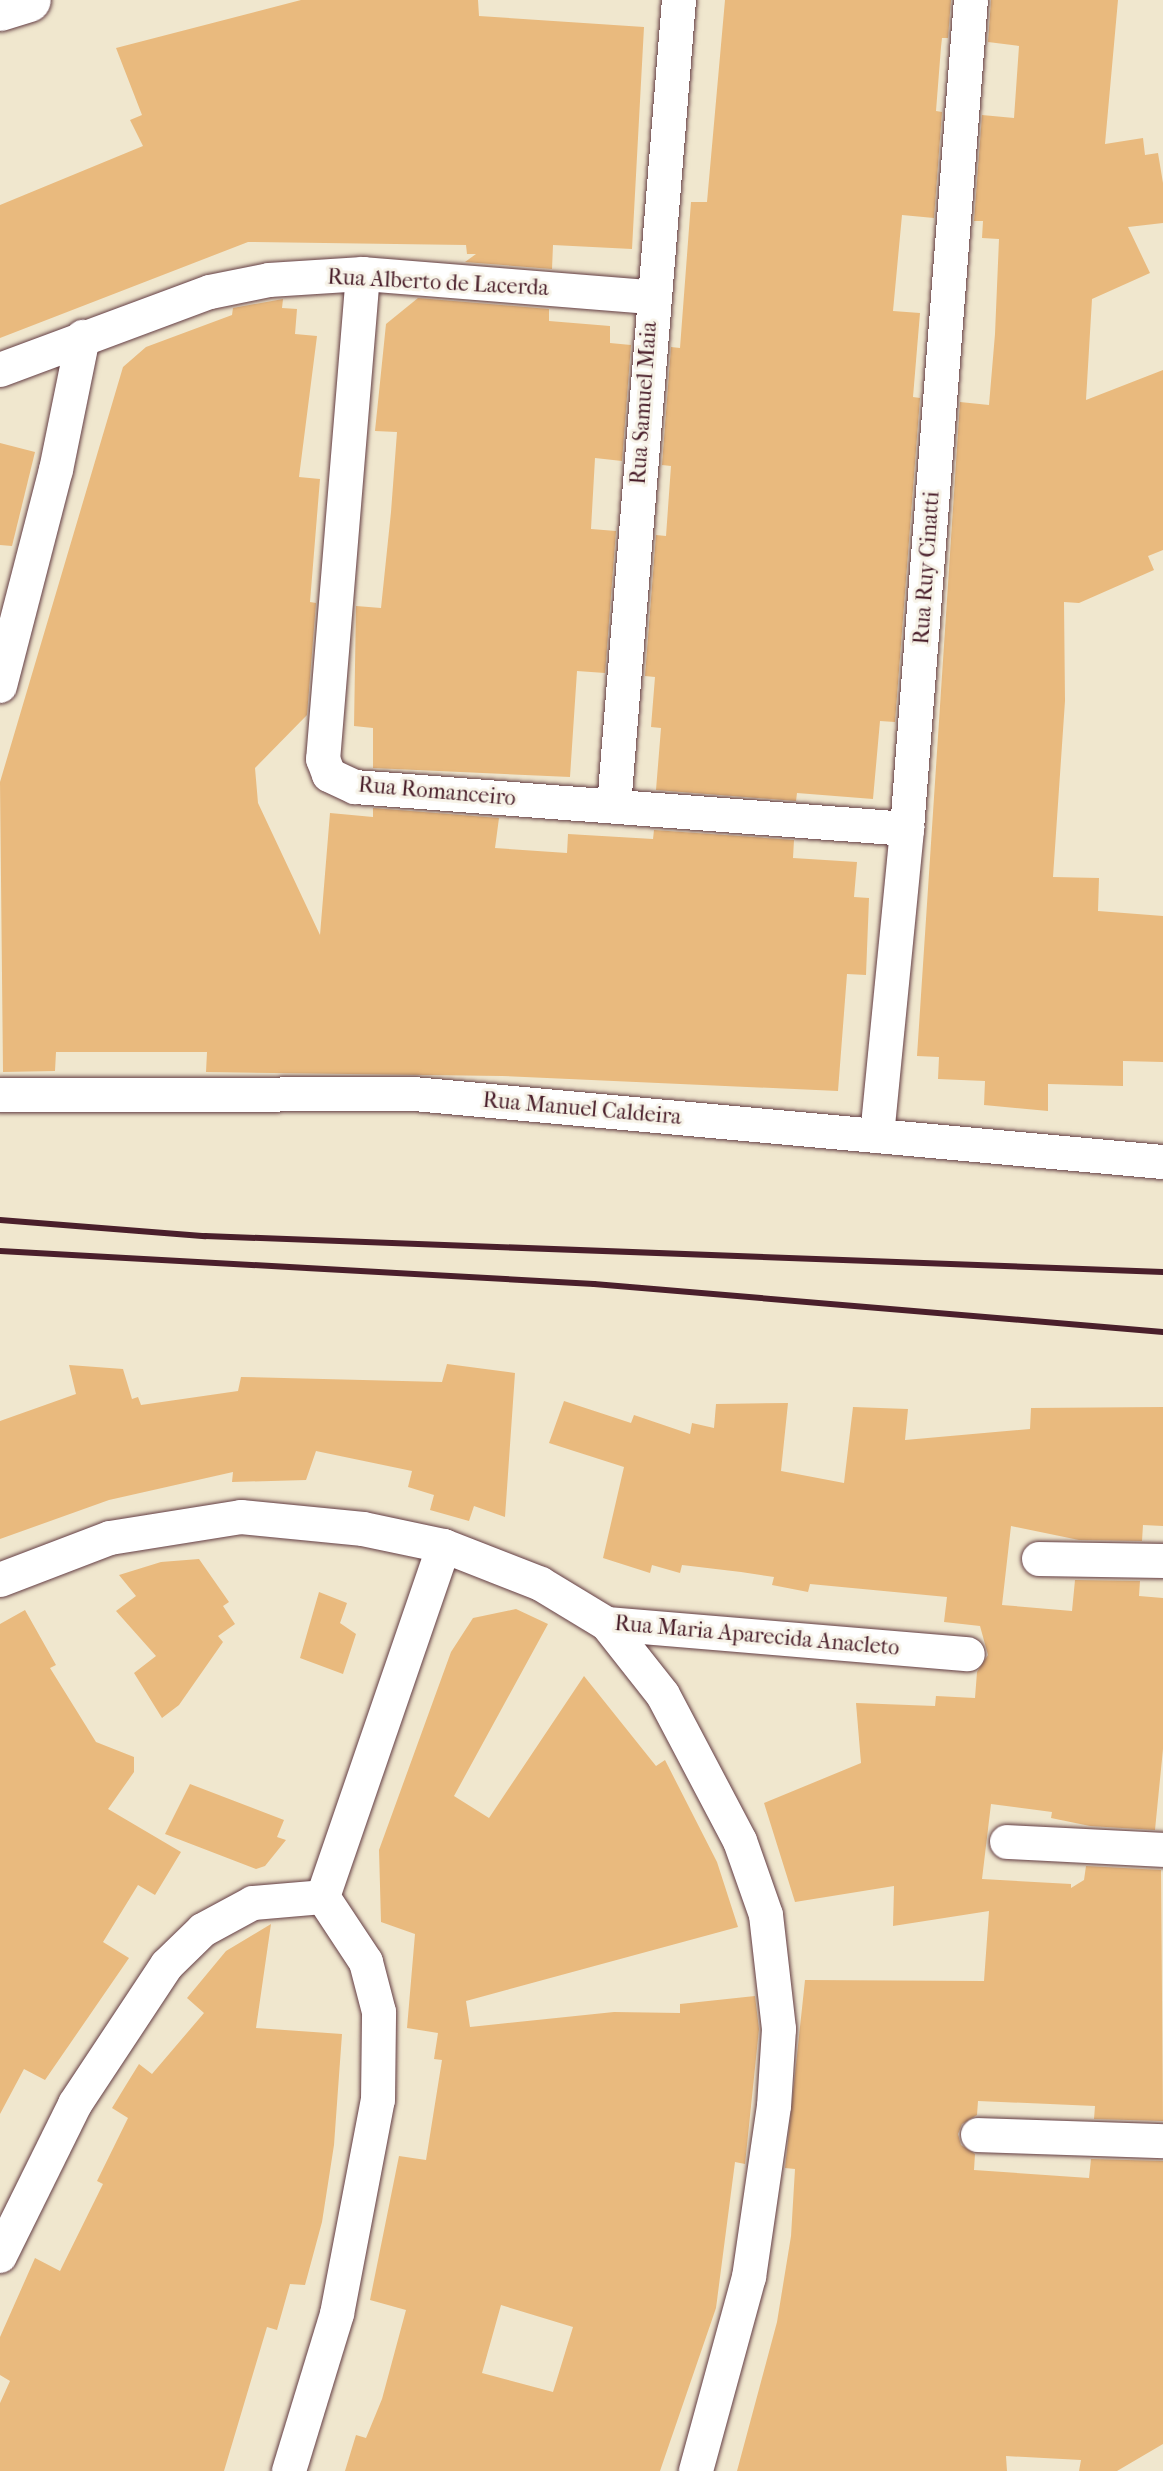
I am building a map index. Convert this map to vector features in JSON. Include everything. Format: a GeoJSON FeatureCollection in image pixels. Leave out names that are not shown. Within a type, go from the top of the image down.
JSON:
{"type":"FeatureCollection","features":[{"type":"Feature","properties":{"kind":"main road"},"geometry":{"type":"LineString","coordinates":[[0,9],[29,0]]}},
{"type":"Feature","properties":{"kind":"street","name":"Rua Samuel Maia"},"geometry":{"type":"LineString","coordinates":[[614,806],[652,297],[679,0]]}},
{"type":"Feature","properties":{"kind":"street","name":"Rua Ruy Cinatti"},"geometry":{"type":"LineString","coordinates":[[877,1136],[907,829],[971,0]]}},
{"type":"Feature","properties":{"kind":"street","name":"Rua Alberto de Lacerda"},"geometry":{"type":"LineString","coordinates":[[0,370],[210,292],[269,280],[363,274],[652,297]]}},
{"type":"Feature","properties":{"kind":"street","name":"Rua Romanceiro"},"geometry":{"type":"LineString","coordinates":[[363,274],[323,759],[329,775],[355,787],[907,829]]}},
{"type":"Feature","properties":{"kind":"street"},"geometry":{"type":"LineString","coordinates":[[0,686],[56,470],[83,337]]}},
{"type":"Feature","properties":{"kind":"street","name":"Rua Manuel Caldeira"},"geometry":{"type":"LineString","coordinates":[[0,1095],[414,1094],[1163,1162]]}},
{"type":"Feature","properties":{"kind":"street","name":"Rua Maria Aparecida Anacleto"},"geometry":{"type":"LineString","coordinates":[[0,1580],[110,1538],[241,1517],[363,1529],[444,1546],[541,1584],[607,1624],[968,1654]]}},
{"type":"Feature","properties":{"kind":"street"},"geometry":{"type":"LineString","coordinates":[[323,1897],[444,1546]]}},
{"type":"Feature","properties":{"kind":"street"},"geometry":{"type":"LineString","coordinates":[[1039,1559],[1163,1561]]}},
{"type":"Feature","properties":{"kind":"street"},"geometry":{"type":"LineString","coordinates":[[607,1624],[663,1695],[740,1841],[766,1915],[779,2029],[774,2106],[749,2277],[696,2471]]}},
{"type":"Feature","properties":{"kind":"street"},"geometry":{"type":"LineString","coordinates":[[1007,1842],[1163,1850]]}},
{"type":"Feature","properties":{"kind":"street"},"geometry":{"type":"LineString","coordinates":[[0,2256],[75,2104],[167,1965],[203,1930],[253,1903],[323,1897]]}},
{"type":"Feature","properties":{"kind":"street"},"geometry":{"type":"LineString","coordinates":[[289,2471],[337,2314],[378,2100],[379,2012],[366,1962],[323,1897]]}},
{"type":"Feature","properties":{"kind":"street"},"geometry":{"type":"LineString","coordinates":[[978,2135],[1163,2141]]}},
{"type":"Feature","properties":{"kind":"building"},"geometry":{"type":"Polygon","coordinates":[[[301,0],[478,0],[479,16],[644,27],[632,249],[553,245],[552,269],[465,262],[476,254],[467,254],[466,245],[248,242],[0,338],[0,205],[143,146],[130,120],[142,115],[116,48],[301,0]]]}},
{"type":"Feature","properties":{"kind":"building"},"geometry":{"type":"Polygon","coordinates":[[[725,0],[951,0],[948,38],[942,38],[936,111],[942,112],[934,218],[902,215],[893,311],[920,313],[913,397],[920,398],[895,722],[880,721],[873,799],[797,793],[796,801],[656,790],[661,728],[651,727],[655,677],[645,676],[656,535],[666,536],[671,466],[662,465],[671,347],[680,348],[691,202],[707,202],[725,0]]]}},
{"type":"Feature","properties":{"kind":"building"},"geometry":{"type":"Polygon","coordinates":[[[991,0],[1118,0],[1105,144],[1143,138],[1145,155],[1158,153],[1163,183],[1163,223],[1128,227],[1150,273],[1092,299],[1086,400],[1163,370],[1163,550],[1148,556],[1154,570],[1079,603],[1064,602],[1065,701],[1053,877],[1099,878],[1098,911],[1163,916],[1163,1062],[1123,1061],[1123,1086],[1048,1084],[1048,1111],[984,1105],[985,1081],[938,1079],[939,1057],[917,1056],[960,402],[989,405],[995,334],[999,239],[982,238],[983,221],[974,221],[982,115],[1014,118],[1019,46],[988,42],[991,0]]]}},
{"type":"Feature","properties":{"kind":"building"},"geometry":{"type":"Polygon","coordinates":[[[418,298],[549,309],[549,321],[610,326],[610,343],[631,345],[622,461],[595,458],[591,529],[616,531],[605,673],[577,671],[570,777],[373,768],[373,728],[354,726],[356,606],[381,608],[391,512],[397,432],[375,431],[386,324],[418,298]]]}},
{"type":"Feature","properties":{"kind":"building"},"geometry":{"type":"Polygon","coordinates":[[[283,299],[282,308],[297,309],[295,334],[317,336],[299,477],[320,479],[310,602],[316,603],[307,715],[255,768],[258,803],[320,935],[330,813],[373,817],[373,808],[499,818],[495,848],[567,853],[568,834],[653,839],[654,830],[794,840],[793,858],[857,862],[854,897],[869,898],[866,975],[847,974],[838,1091],[502,1076],[206,1072],[207,1052],[56,1052],[55,1071],[3,1072],[0,782],[123,367],[146,347],[232,315],[233,308],[283,299]]]}},
{"type":"Feature","properties":{"kind":"building"},"geometry":{"type":"Polygon","coordinates":[[[0,443],[35,452],[12,546],[0,545],[0,443]]]}},
{"type":"Feature","properties":{"kind":"building"},"geometry":{"type":"Polygon","coordinates":[[[447,1364],[515,1373],[505,1517],[474,1506],[469,1521],[430,1510],[434,1495],[408,1487],[412,1471],[316,1451],[306,1480],[232,1482],[233,1472],[109,1500],[0,1539],[0,1421],[76,1394],[69,1365],[123,1369],[132,1399],[138,1397],[141,1405],[238,1391],[241,1377],[442,1382],[447,1364]]]}},
{"type":"Feature","properties":{"kind":"building"},"geometry":{"type":"Polygon","coordinates":[[[564,1401],[631,1423],[634,1415],[690,1434],[692,1423],[714,1428],[716,1404],[788,1403],[781,1471],[844,1483],[853,1407],[908,1409],[905,1440],[1030,1429],[1031,1408],[1163,1407],[1163,1526],[1143,1525],[1142,1541],[1079,1540],[1011,1526],[1002,1605],[1072,1611],[1075,1580],[1140,1581],[1139,1596],[1163,1598],[1163,1749],[1155,1830],[1090,1826],[1051,1818],[1052,1812],[991,1804],[982,1879],[1071,1884],[1071,1888],[1084,1880],[1086,1866],[1161,1870],[1163,2121],[1094,2119],[1095,2106],[978,2101],[977,2115],[962,2124],[958,2134],[961,2145],[975,2154],[974,2170],[1089,2178],[1091,2159],[1163,2161],[1163,2444],[1117,2471],[1079,2471],[1081,2460],[1006,2456],[1007,2471],[737,2471],[777,2322],[791,2236],[795,2169],[785,2168],[805,1980],[984,1981],[989,1911],[893,1926],[894,1886],[795,1902],[764,1803],[861,1763],[856,1703],[935,1706],[936,1696],[975,1698],[977,1672],[988,1655],[980,1626],[944,1622],[947,1597],[810,1584],[808,1592],[772,1585],[774,1577],[682,1565],[680,1573],[652,1565],[650,1573],[603,1558],[624,1467],[549,1443],[564,1401]]]}},
{"type":"Feature","properties":{"kind":"building"},"geometry":{"type":"Polygon","coordinates":[[[199,1559],[229,1602],[223,1606],[235,1624],[218,1636],[223,1642],[179,1705],[162,1718],[134,1673],[156,1656],[116,1611],[136,1596],[119,1575],[161,1562],[199,1559]]]}},
{"type":"Feature","properties":{"kind":"building"},"geometry":{"type":"Polygon","coordinates":[[[319,1592],[347,1603],[340,1623],[356,1634],[343,1674],[300,1658],[319,1592]]]}},
{"type":"Feature","properties":{"kind":"building"},"geometry":{"type":"Polygon","coordinates":[[[516,1609],[548,1624],[454,1796],[489,1818],[584,1676],[656,1766],[665,1760],[717,1862],[738,1927],[466,2001],[470,2027],[614,2012],[680,2013],[680,2004],[755,1996],[759,2029],[745,2164],[735,2162],[716,2308],[660,2471],[345,2471],[356,2435],[366,2438],[382,2399],[406,2310],[370,2300],[399,2156],[426,2160],[442,2060],[434,2059],[438,2033],[407,2028],[415,1934],[381,1922],[379,1850],[451,1652],[473,1618],[516,1609]],[[501,2305],[482,2373],[553,2392],[573,2327],[501,2305]]]}},
{"type":"Feature","properties":{"kind":"building"},"geometry":{"type":"Polygon","coordinates":[[[25,1610],[56,1665],[50,1668],[96,1742],[134,1757],[134,1772],[108,1809],[181,1852],[155,1895],[138,1885],[103,1942],[129,1958],[45,2080],[24,2069],[0,2114],[0,1624],[25,1610]]]}},
{"type":"Feature","properties":{"kind":"building"},"geometry":{"type":"Polygon","coordinates":[[[190,1784],[284,1820],[277,1837],[286,1840],[265,1866],[256,1869],[165,1834],[190,1784]]]}},
{"type":"Feature","properties":{"kind":"building"},"geometry":{"type":"Polygon","coordinates":[[[271,1924],[256,2028],[342,2034],[334,2145],[322,2222],[305,2285],[290,2284],[277,2330],[267,2327],[224,2471],[0,2471],[0,2403],[10,2381],[0,2375],[0,2337],[35,2258],[60,2271],[103,2184],[97,2181],[128,2118],[112,2108],[139,2064],[152,2074],[204,2013],[187,1998],[226,1951],[271,1924]]]}},
{"type":"Feature","properties":{"kind":"railway"},"geometry":{"type":"LineString","coordinates":[[0,1220],[205,1236],[1163,1272]]}},
{"type":"Feature","properties":{"kind":"railway"},"geometry":{"type":"LineString","coordinates":[[0,1251],[594,1284],[1163,1332]]}}]}
